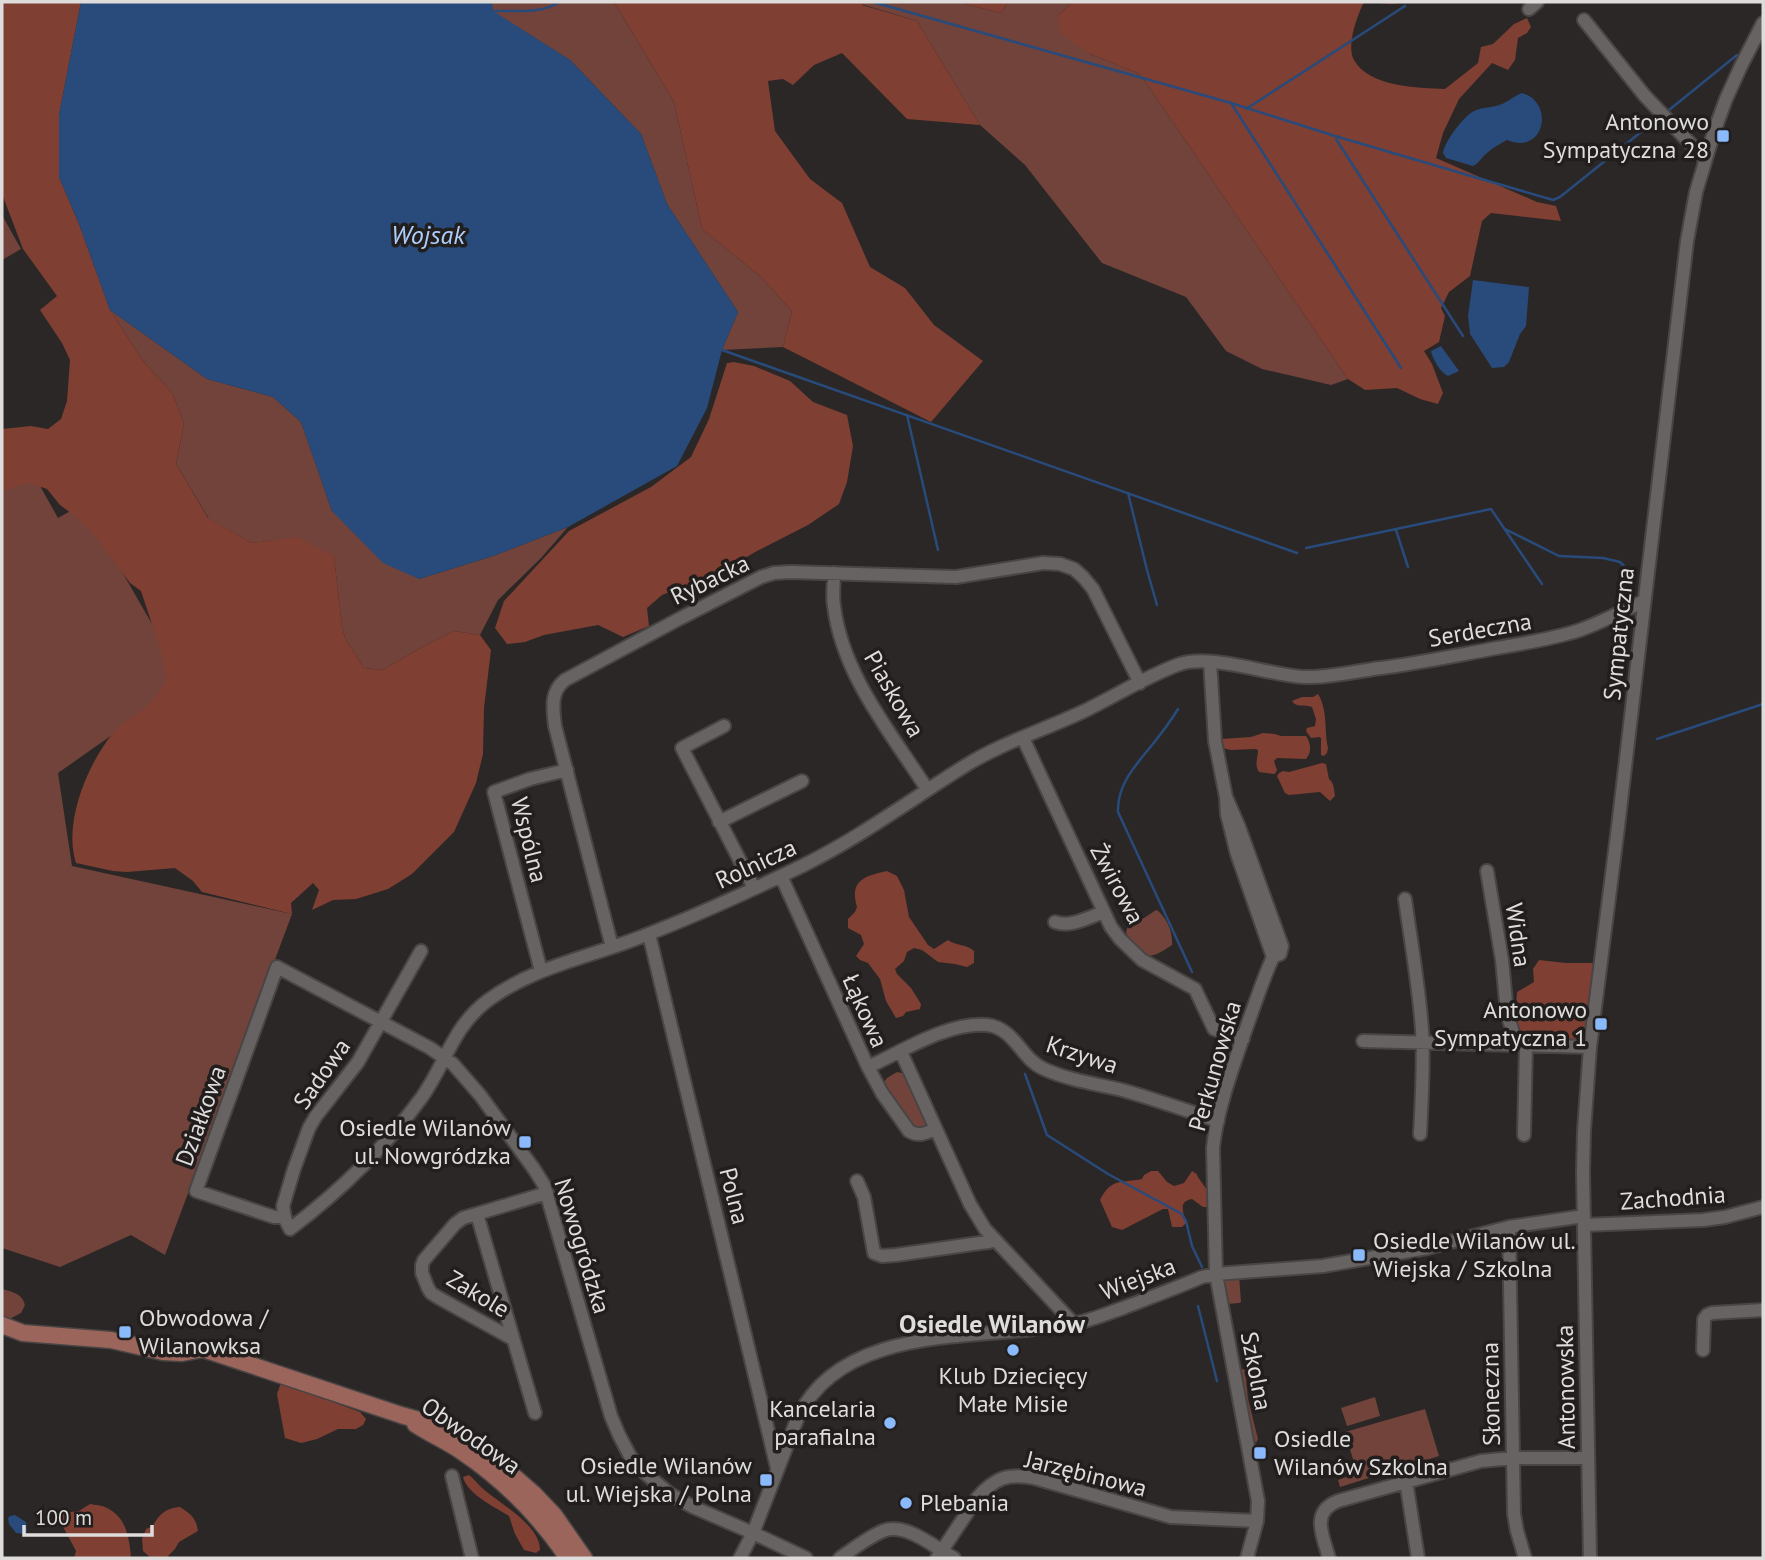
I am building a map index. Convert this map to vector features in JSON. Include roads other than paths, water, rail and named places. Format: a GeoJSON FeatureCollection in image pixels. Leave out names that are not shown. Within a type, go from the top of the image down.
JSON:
{"type":"FeatureCollection","features":[{"type":"Feature","properties":{"kind":"main road","name":"Obwodowa"},"geometry":{"type":"LineString","coordinates":[[2,1325],[23,1333],[111,1340],[163,1352],[182,1353],[203,1349],[436,1425],[496,1461],[534,1494],[554,1515],[584,1558]]}},
{"type":"Feature","properties":{"kind":"main road","name":"Obwodowa"},"geometry":{"type":"LineString","coordinates":[[401,1415],[458,1449],[499,1480],[545,1527],[569,1558]]}},
{"type":"Feature","properties":{"kind":"street"},"geometry":{"type":"LineString","coordinates":[[1584,20],[1645,96],[1705,159]]}},
{"type":"Feature","properties":{"kind":"street","name":"Sympatyczna"},"geometry":{"type":"LineString","coordinates":[[1584,1220],[1584,1131],[1590,1047],[1686,245],[1705,159],[1726,99],[1763,23]]}},
{"type":"Feature","properties":{"kind":"street","name":"Rybacka"},"geometry":{"type":"LineString","coordinates":[[612,947],[555,726],[554,696],[559,685],[565,680],[761,577],[774,573],[834,573],[956,577],[1043,563],[1060,564],[1074,569],[1093,589],[1140,683]]}},
{"type":"Feature","properties":{"kind":"street","name":"Piaskowa"},"geometry":{"type":"LineString","coordinates":[[834,573],[833,605],[839,633],[860,685],[927,789]]}},
{"type":"Feature","properties":{"kind":"street","name":"Serdeczna"},"geometry":{"type":"LineString","coordinates":[[1316,676],[1399,666],[1558,637],[1600,622],[1644,601]]}},
{"type":"Feature","properties":{"kind":"street","name":"Rolnicza"},"geometry":{"type":"LineString","coordinates":[[288,1223],[342,1187],[368,1162],[418,1102],[463,1025],[481,1006],[517,982],[707,911],[781,876],[845,843],[974,760],[1185,663],[1210,662],[1287,675],[1316,676]]}},
{"type":"Feature","properties":{"kind":"street","name":"Perkunowska"},"geometry":{"type":"LineString","coordinates":[[1210,662],[1215,741],[1226,797],[1280,938],[1282,950],[1273,957],[1262,983],[1215,1129],[1213,1149],[1216,1274]]}},
{"type":"Feature","properties":{"kind":"street"},"geometry":{"type":"LineString","coordinates":[[724,726],[682,748],[754,888]]}},
{"type":"Feature","properties":{"kind":"street","name":"Żwirowa"},"geometry":{"type":"LineString","coordinates":[[1023,738],[1116,933],[1142,960],[1195,989],[1214,1029],[1243,1039]]}},
{"type":"Feature","properties":{"kind":"street","name":"Wspólna"},"geometry":{"type":"LineString","coordinates":[[541,971],[494,792],[567,770]]}},
{"type":"Feature","properties":{"kind":"street"},"geometry":{"type":"LineString","coordinates":[[719,822],[802,781]]}},
{"type":"Feature","properties":{"kind":"street","name":"Widna"},"geometry":{"type":"LineString","coordinates":[[1487,871],[1502,960],[1507,1013],[1514,1037],[1520,1046],[1524,1135]]}},
{"type":"Feature","properties":{"kind":"street","name":"Łąkowa"},"geometry":{"type":"LineString","coordinates":[[781,876],[882,1093],[909,1131],[919,1135],[936,1129]]}},
{"type":"Feature","properties":{"kind":"street"},"geometry":{"type":"LineString","coordinates":[[1405,899],[1419,996],[1423,1057],[1420,1134]]}},
{"type":"Feature","properties":{"kind":"street"},"geometry":{"type":"LineString","coordinates":[[1055,922],[1069,924],[1104,912]]}},
{"type":"Feature","properties":{"kind":"street","name":"Polna"},"geometry":{"type":"LineString","coordinates":[[649,934],[778,1469]]}},
{"type":"Feature","properties":{"kind":"street","name":"Sadowa"},"geometry":{"type":"LineString","coordinates":[[288,1223],[283,1206],[309,1128],[358,1062],[421,951]]}},
{"type":"Feature","properties":{"kind":"street","name":"Nowogródzka"},"geometry":{"type":"LineString","coordinates":[[277,967],[444,1057],[461,1073],[540,1177],[547,1193],[611,1416],[630,1455],[646,1474],[670,1494],[806,1558]]}},
{"type":"Feature","properties":{"kind":"street","name":"Działkowa"},"geometry":{"type":"LineString","coordinates":[[277,967],[196,1191],[288,1223]]}},
{"type":"Feature","properties":{"kind":"street","name":"Krzywa"},"geometry":{"type":"LineString","coordinates":[[868,1067],[952,1029],[976,1025],[992,1026],[1007,1033],[1030,1060],[1047,1070],[1125,1091],[1218,1121]]}},
{"type":"Feature","properties":{"kind":"street"},"geometry":{"type":"LineString","coordinates":[[1363,1041],[1590,1047]]}},
{"type":"Feature","properties":{"kind":"street","name":"Łąkowa"},"geometry":{"type":"LineString","coordinates":[[901,1052],[970,1203],[985,1228],[1074,1324]]}},
{"type":"Feature","properties":{"kind":"street"},"geometry":{"type":"LineString","coordinates":[[857,1181],[864,1197],[874,1253],[878,1256],[989,1242],[994,1239]]}},
{"type":"Feature","properties":{"kind":"street","name":"Zakole"},"geometry":{"type":"LineString","coordinates":[[513,1339],[431,1293],[422,1273],[422,1265],[463,1217],[547,1193]]}},
{"type":"Feature","properties":{"kind":"street","name":"Zachodnia"},"geometry":{"type":"LineString","coordinates":[[1584,1220],[1657,1223],[1714,1219],[1763,1207]]}},
{"type":"Feature","properties":{"kind":"street"},"geometry":{"type":"LineString","coordinates":[[477,1214],[534,1413]]}},
{"type":"Feature","properties":{"kind":"street","name":"Wiejska"},"geometry":{"type":"LineString","coordinates":[[740,1558],[753,1533],[806,1401],[830,1377],[861,1358],[891,1347],[933,1339],[1074,1324],[1216,1274],[1314,1267],[1427,1248],[1509,1227],[1584,1220]]}},
{"type":"Feature","properties":{"kind":"street","name":"Antonowska"},"geometry":{"type":"LineString","coordinates":[[1584,1220],[1590,1558]]}},
{"type":"Feature","properties":{"kind":"street","name":"Słoneczna"},"geometry":{"type":"LineString","coordinates":[[1509,1227],[1515,1523],[1525,1558]]}},
{"type":"Feature","properties":{"kind":"street","name":"Szkolna"},"geometry":{"type":"LineString","coordinates":[[1216,1274],[1258,1501],[1257,1521],[1247,1558]]}},
{"type":"Feature","properties":{"kind":"street"},"geometry":{"type":"LineString","coordinates":[[1703,1350],[1704,1319],[1707,1315],[1712,1312],[1763,1310]]}},
{"type":"Feature","properties":{"kind":"street"},"geometry":{"type":"LineString","coordinates":[[1329,1558],[1320,1521],[1324,1510],[1338,1501],[1481,1461],[1513,1458],[1588,1458]]}},
{"type":"Feature","properties":{"kind":"street"},"geometry":{"type":"LineString","coordinates":[[452,1476],[472,1558]]}},
{"type":"Feature","properties":{"kind":"street","name":"Jarzębinowa"},"geometry":{"type":"LineString","coordinates":[[939,1555],[985,1489],[993,1482],[1011,1476],[1034,1478],[1171,1517],[1257,1521]]}},
{"type":"Feature","properties":{"kind":"street"},"geometry":{"type":"LineString","coordinates":[[1406,1482],[1418,1558]]}},
{"type":"Feature","properties":{"kind":"street"},"geometry":{"type":"LineString","coordinates":[[840,1558],[874,1535],[891,1529],[907,1530],[939,1555],[954,1558]]}},
{"type":"Feature","properties":{"kind":"water","name":"Wojsak"},"geometry":{"type":"Polygon","coordinates":[[[81,2],[492,2],[493,11],[570,60],[641,134],[667,204],[738,312],[722,350],[707,408],[677,466],[568,527],[493,556],[419,579],[383,563],[332,511],[301,422],[273,397],[207,379],[110,310],[59,177],[59,115],[81,2]]]}},
{"type":"Feature","properties":{"kind":"water"},"geometry":{"type":"Polygon","coordinates":[[[1522,93],[1532,98],[1539,106],[1542,116],[1537,135],[1530,141],[1520,143],[1507,140],[1473,166],[1446,158],[1443,153],[1447,142],[1470,114],[1502,104],[1522,93]]]}},
{"type":"Feature","properties":{"kind":"water"},"geometry":{"type":"Polygon","coordinates":[[[1473,280],[1529,287],[1526,326],[1504,367],[1492,368],[1470,334],[1468,316],[1473,280]]]}},
{"type":"Feature","properties":{"kind":"water"},"geometry":{"type":"Polygon","coordinates":[[[1441,346],[1459,371],[1448,376],[1437,365],[1431,351],[1441,346]]]}},
{"type":"Feature","properties":{"kind":"water"},"geometry":{"type":"Polygon","coordinates":[[[15,1515],[26,1522],[25,1534],[16,1533],[9,1524],[8,1518],[15,1515]]]}},
{"type":"Feature","properties":{"kind":"waterway"},"geometry":{"type":"LineString","coordinates":[[492,11],[544,9],[559,2]]}},
{"type":"Feature","properties":{"kind":"waterway"},"geometry":{"type":"LineString","coordinates":[[873,2],[1231,103],[1553,200],[1656,120]]}},
{"type":"Feature","properties":{"kind":"waterway"},"geometry":{"type":"LineString","coordinates":[[1246,109],[1405,6]]}},
{"type":"Feature","properties":{"kind":"waterway"},"geometry":{"type":"LineString","coordinates":[[1669,110],[1737,55]]}},
{"type":"Feature","properties":{"kind":"waterway"},"geometry":{"type":"LineString","coordinates":[[1231,103],[1401,368]]}},
{"type":"Feature","properties":{"kind":"waterway"},"geometry":{"type":"LineString","coordinates":[[1336,139],[1463,336]]}},
{"type":"Feature","properties":{"kind":"waterway"},"geometry":{"type":"LineString","coordinates":[[722,350],[1297,553]]}},
{"type":"Feature","properties":{"kind":"waterway"},"geometry":{"type":"LineString","coordinates":[[907,415],[938,550]]}},
{"type":"Feature","properties":{"kind":"waterway"},"geometry":{"type":"LineString","coordinates":[[1128,493],[1157,605]]}},
{"type":"Feature","properties":{"kind":"waterway"},"geometry":{"type":"LineString","coordinates":[[1306,548],[1491,509],[1542,584]]}},
{"type":"Feature","properties":{"kind":"waterway"},"geometry":{"type":"LineString","coordinates":[[1505,529],[1559,556],[1603,558],[1620,562],[1635,577]]}},
{"type":"Feature","properties":{"kind":"waterway"},"geometry":{"type":"LineString","coordinates":[[1396,530],[1408,567]]}},
{"type":"Feature","properties":{"kind":"waterway"},"geometry":{"type":"LineString","coordinates":[[1657,739],[1763,704]]}},
{"type":"Feature","properties":{"kind":"waterway"},"geometry":{"type":"LineString","coordinates":[[1178,709],[1124,784],[1118,812],[1192,972]]}},
{"type":"Feature","properties":{"kind":"waterway"},"geometry":{"type":"LineString","coordinates":[[1025,1074],[1047,1135],[1108,1174],[1182,1214],[1202,1267]]}},
{"type":"Feature","properties":{"kind":"waterway"},"geometry":{"type":"LineString","coordinates":[[1198,1306],[1217,1381]]}},
{"type":"Feature","properties":{"kind":"place","name":"Antonowo Sympatyczna 28"},"geometry":{"type":"Point","coordinates":[1723,136]}},
{"type":"Feature","properties":{"kind":"place","name":"Antonowo Sympatyczna 1"},"geometry":{"type":"Point","coordinates":[1601,1024]}},
{"type":"Feature","properties":{"kind":"place","name":"Osiedle Wilanów ul. Nowgródzka"},"geometry":{"type":"Point","coordinates":[525,1142]}},
{"type":"Feature","properties":{"kind":"place","name":"Osiedle Wilanów ul. Wiejska / Szkolna"},"geometry":{"type":"Point","coordinates":[1359,1255]}},
{"type":"Feature","properties":{"kind":"place","name":"Obwodowa / Wilanowksa"},"geometry":{"type":"Point","coordinates":[125,1332]}},
{"type":"Feature","properties":{"kind":"place","name":"Klub Dziecięcy Małe Misie"},"geometry":{"type":"Point","coordinates":[1013,1350]}},
{"type":"Feature","properties":{"kind":"place","name":"Kancelaria parafialna"},"geometry":{"type":"Point","coordinates":[890,1423]}},
{"type":"Feature","properties":{"kind":"place","name":"Osiedle Wilanów Szkolna"},"geometry":{"type":"Point","coordinates":[1260,1453]}},
{"type":"Feature","properties":{"kind":"place","name":"Osiedle Wilanów ul. Wiejska / Polna"},"geometry":{"type":"Point","coordinates":[766,1480]}},
{"type":"Feature","properties":{"kind":"place","name":"Plebania"},"geometry":{"type":"Point","coordinates":[906,1503]}},
{"type":"Feature","properties":{"kind":"district","name":"Osiedle Wilanów"},"geometry":{"type":"Point","coordinates":[992,1324]}}]}
